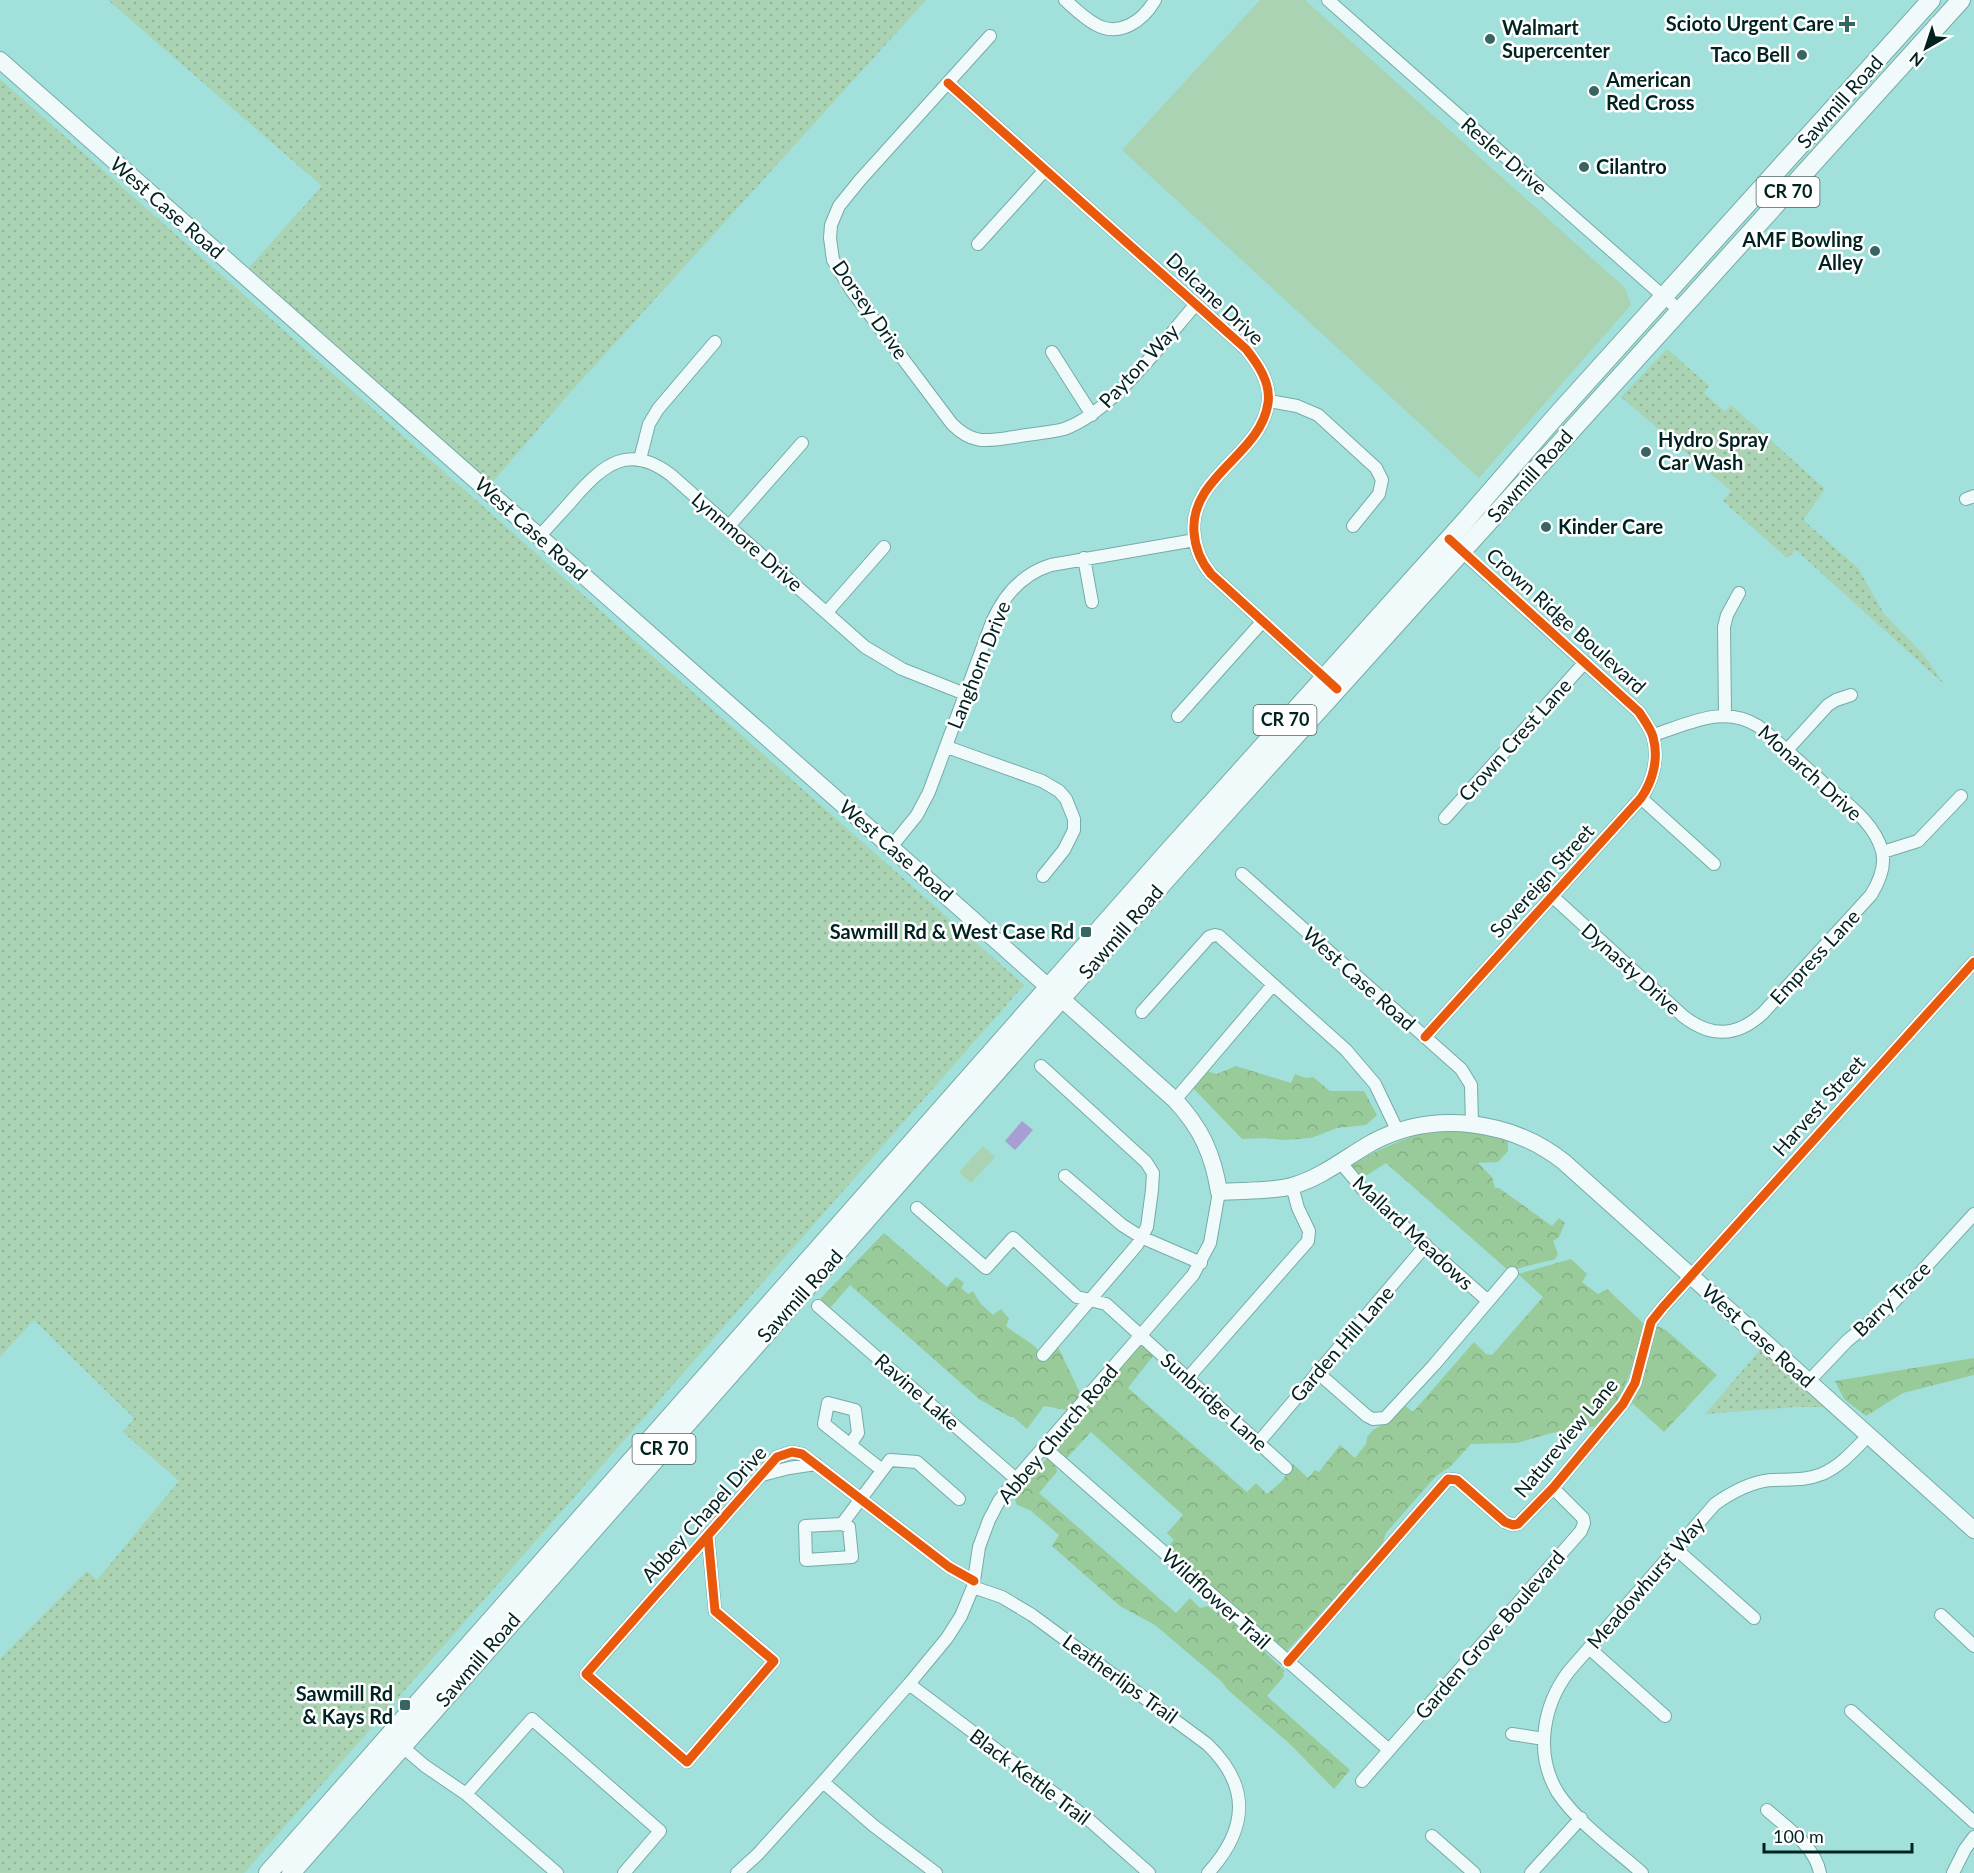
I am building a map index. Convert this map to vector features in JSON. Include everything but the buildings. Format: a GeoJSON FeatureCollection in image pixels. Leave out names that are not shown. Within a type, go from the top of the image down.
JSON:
{"type":"FeatureCollection","features":[{"type":"Feature","properties":{"kind":"main road","name":"Sawmill Road"},"geometry":{"type":"LineString","coordinates":[[1455,545],[1663,297],[1931,0]]}},
{"type":"Feature","properties":{"kind":"main road","name":"Sawmill Road"},"geometry":{"type":"LineString","coordinates":[[268,1873],[395,1741],[1455,545],[1680,311],[1961,0]]}},
{"type":"Feature","properties":{"kind":"main road","name":"West Case Road"},"geometry":{"type":"LineString","coordinates":[[0,60],[1056,993]]}},
{"type":"Feature","properties":{"kind":"main road","name":"Abbey Church Road"},"geometry":{"type":"LineString","coordinates":[[1056,993],[1175,1100],[1201,1133],[1212,1160],[1219,1192]]}},
{"type":"Feature","properties":{"kind":"main road","name":"West Case Road"},"geometry":{"type":"LineString","coordinates":[[1219,1192],[1292,1186],[1327,1172],[1375,1142],[1398,1132],[1434,1125],[1472,1124],[1497,1129],[1544,1147],[1587,1182],[1974,1530]]}},
{"type":"Feature","properties":{"kind":"main road","name":"Sawmill Road"},"geometry":{"type":"LineString","coordinates":[[291,1873],[395,1741]]}},
{"type":"Feature","properties":{"kind":"street"},"geometry":{"type":"LineString","coordinates":[[1065,0],[1097,26],[1116,30],[1135,23],[1148,12],[1155,0]]}},
{"type":"Feature","properties":{"kind":"street","name":"Resler Drive"},"geometry":{"type":"LineString","coordinates":[[1328,0],[1680,311]]}},
{"type":"Feature","properties":{"kind":"street","name":"Dorsey Drive"},"geometry":{"type":"LineString","coordinates":[[990,36],[860,180],[840,206],[831,225],[831,253],[836,266],[852,291],[952,424],[966,436],[975,440],[992,441],[1007,438]]}},
{"type":"Feature","properties":{"kind":"street","name":"Delcane Drive"},"geometry":{"type":"LineString","coordinates":[[948,83],[1246,349],[1263,373],[1269,402]]}},
{"type":"Feature","properties":{"kind":"street"},"geometry":{"type":"LineString","coordinates":[[978,244],[1045,170]]}},
{"type":"Feature","properties":{"kind":"street","name":"Payton Way"},"geometry":{"type":"LineString","coordinates":[[1007,438],[1064,429],[1092,415],[1114,397],[1196,304]]}},
{"type":"Feature","properties":{"kind":"street"},"geometry":{"type":"LineString","coordinates":[[540,536],[591,478],[619,461],[640,459],[649,424],[658,408],[715,342]]}},
{"type":"Feature","properties":{"kind":"street"},"geometry":{"type":"LineString","coordinates":[[1052,352],[1092,415]]}},
{"type":"Feature","properties":{"kind":"street"},"geometry":{"type":"LineString","coordinates":[[1331,683],[1262,622],[1205,567],[1195,540],[1196,514],[1202,497],[1260,426],[1269,402],[1291,404],[1318,415],[1376,468],[1382,480],[1379,494],[1353,526]]}},
{"type":"Feature","properties":{"kind":"street"},"geometry":{"type":"LineString","coordinates":[[729,526],[802,442]]}},
{"type":"Feature","properties":{"kind":"street","name":"Lynnmore Drive"},"geometry":{"type":"LineString","coordinates":[[640,459],[664,470],[865,647],[902,669],[965,694]]}},
{"type":"Feature","properties":{"kind":"street","name":"Langhorn Drive"},"geometry":{"type":"LineString","coordinates":[[891,847],[921,809],[947,747],[992,622],[1008,593],[1020,581],[1042,568],[1084,558],[1195,540]]}},
{"type":"Feature","properties":{"kind":"street","name":"Crown Ridge Boulevard"},"geometry":{"type":"LineString","coordinates":[[1455,545],[1639,712],[1653,735]]}},
{"type":"Feature","properties":{"kind":"street"},"geometry":{"type":"LineString","coordinates":[[827,612],[884,547]]}},
{"type":"Feature","properties":{"kind":"street"},"geometry":{"type":"LineString","coordinates":[[1084,558],[1092,602]]}},
{"type":"Feature","properties":{"kind":"street"},"geometry":{"type":"LineString","coordinates":[[1653,735],[1725,715],[1724,627],[1727,615],[1739,593]]}},
{"type":"Feature","properties":{"kind":"street"},"geometry":{"type":"LineString","coordinates":[[1178,716],[1262,622]]}},
{"type":"Feature","properties":{"kind":"street","name":"Crown Crest Lane"},"geometry":{"type":"LineString","coordinates":[[1445,818],[1585,662]]}},
{"type":"Feature","properties":{"kind":"street"},"geometry":{"type":"LineString","coordinates":[[1787,750],[1828,705],[1851,695]]}},
{"type":"Feature","properties":{"kind":"street","name":"Monarch Drive"},"geometry":{"type":"LineString","coordinates":[[1725,715],[1748,719],[1787,750],[1866,822],[1883,852]]}},
{"type":"Feature","properties":{"kind":"street","name":"Sovereign Street"},"geometry":{"type":"LineString","coordinates":[[1425,1037],[1641,798],[1655,764],[1653,735]]}},
{"type":"Feature","properties":{"kind":"street"},"geometry":{"type":"LineString","coordinates":[[947,747],[1042,782],[1059,791],[1066,799],[1074,819],[1074,830],[1064,850],[1043,876]]}},
{"type":"Feature","properties":{"kind":"street"},"geometry":{"type":"LineString","coordinates":[[1883,852],[1918,840],[1961,796]]}},
{"type":"Feature","properties":{"kind":"street"},"geometry":{"type":"LineString","coordinates":[[1641,798],[1714,864]]}},
{"type":"Feature","properties":{"kind":"street","name":"Empress Lane"},"geometry":{"type":"LineString","coordinates":[[1717,1032],[1736,1030],[1757,1018],[1868,900],[1882,869],[1883,852]]}},
{"type":"Feature","properties":{"kind":"street","name":"West Case Road"},"geometry":{"type":"LineString","coordinates":[[1242,874],[1461,1069],[1467,1077],[1472,1094],[1472,1124]]}},
{"type":"Feature","properties":{"kind":"street","name":"Dynasty Drive"},"geometry":{"type":"LineString","coordinates":[[1552,896],[1683,1016],[1698,1027],[1717,1032]]}},
{"type":"Feature","properties":{"kind":"street"},"geometry":{"type":"LineString","coordinates":[[1143,1012],[1209,937],[1215,935],[1346,1050],[1375,1084],[1398,1132]]}},
{"type":"Feature","properties":{"kind":"street","name":"Harvest Street"},"geometry":{"type":"LineString","coordinates":[[1691,1275],[1974,962]]}},
{"type":"Feature","properties":{"kind":"street"},"geometry":{"type":"LineString","coordinates":[[1175,1100],[1272,986]]}},
{"type":"Feature","properties":{"kind":"street"},"geometry":{"type":"LineString","coordinates":[[1041,1066],[1150,1167],[1153,1173],[1147,1227],[1137,1245],[1043,1355]]}},
{"type":"Feature","properties":{"kind":"street","name":"Mallard Meadows"},"geometry":{"type":"LineString","coordinates":[[1341,1163],[1366,1193],[1488,1301]]}},
{"type":"Feature","properties":{"kind":"street"},"geometry":{"type":"LineString","coordinates":[[1065,1176],[1122,1225],[1141,1237],[1201,1263]]}},
{"type":"Feature","properties":{"kind":"street"},"geometry":{"type":"LineString","coordinates":[[1187,1379],[1308,1240],[1309,1231],[1298,1208],[1292,1186]]}},
{"type":"Feature","properties":{"kind":"street","name":"Abbey Church Road"},"geometry":{"type":"LineString","coordinates":[[737,1873],[757,1855],[823,1782],[909,1684],[953,1629],[974,1584],[979,1547],[988,1520],[999,1501],[1184,1288],[1201,1263],[1210,1244],[1219,1192]]}},
{"type":"Feature","properties":{"kind":"street","name":"Sunbridge Lane"},"geometry":{"type":"LineString","coordinates":[[917,1208],[986,1268],[1013,1238],[1077,1297],[1106,1304],[1286,1468]]}},
{"type":"Feature","properties":{"kind":"street","name":"Barry Trace"},"geometry":{"type":"LineString","coordinates":[[1808,1382],[1847,1341],[1892,1304],[1974,1214]]}},
{"type":"Feature","properties":{"kind":"street","name":"Garden Hill Lane"},"geometry":{"type":"LineString","coordinates":[[1258,1443],[1426,1245]]}},
{"type":"Feature","properties":{"kind":"street"},"geometry":{"type":"LineString","coordinates":[[1317,1372],[1367,1416],[1373,1419],[1385,1418],[1434,1365],[1512,1273]]}},
{"type":"Feature","properties":{"kind":"street","name":"Natureview Lane"},"geometry":{"type":"LineString","coordinates":[[1288,1662],[1448,1479],[1457,1480],[1505,1522],[1518,1524],[1553,1488],[1623,1404],[1635,1383],[1651,1322],[1691,1275]]}},
{"type":"Feature","properties":{"kind":"street","name":"Ravine Lake"},"geometry":{"type":"LineString","coordinates":[[818,1306],[1016,1479]]}},
{"type":"Feature","properties":{"kind":"street","name":"Meadowhurst Way"},"geometry":{"type":"LineString","coordinates":[[1642,1873],[1581,1818],[1563,1799],[1554,1785],[1548,1769],[1544,1739],[1546,1717],[1553,1695],[1560,1682],[1589,1648],[1710,1510],[1728,1494],[1756,1483],[1805,1479],[1820,1475],[1841,1463],[1869,1435]]}},
{"type":"Feature","properties":{"kind":"street"},"geometry":{"type":"LineString","coordinates":[[850,1445],[882,1470]]}},
{"type":"Feature","properties":{"kind":"street","name":"Wildflower Trail"},"geometry":{"type":"LineString","coordinates":[[1044,1447],[1389,1750]]}},
{"type":"Feature","properties":{"kind":"street","name":"Abbey Chapel Drive"},"geometry":{"type":"LineString","coordinates":[[708,1536],[715,1611],[774,1661],[687,1761],[586,1674],[777,1457],[792,1452],[802,1454],[974,1584]]}},
{"type":"Feature","properties":{"kind":"street"},"geometry":{"type":"LineString","coordinates":[[842,1524],[890,1460],[917,1462],[959,1499]]}},
{"type":"Feature","properties":{"kind":"street","name":"Garden Grove Boulevard"},"geometry":{"type":"LineString","coordinates":[[1362,1781],[1581,1531],[1583,1518],[1553,1488]]}},
{"type":"Feature","properties":{"kind":"street"},"geometry":{"type":"LineString","coordinates":[[842,1524],[849,1527],[852,1557],[806,1560],[805,1526],[842,1524]]}},
{"type":"Feature","properties":{"kind":"street"},"geometry":{"type":"LineString","coordinates":[[1676,1549],[1754,1618]]}},
{"type":"Feature","properties":{"kind":"street","name":"Leatherlips Trail"},"geometry":{"type":"LineString","coordinates":[[974,1584],[1032,1615],[1207,1744],[1229,1769],[1239,1800],[1235,1832],[1228,1847],[1208,1873]]}},
{"type":"Feature","properties":{"kind":"street"},"geometry":{"type":"LineString","coordinates":[[1941,1615],[1974,1646]]}},
{"type":"Feature","properties":{"kind":"street"},"geometry":{"type":"LineString","coordinates":[[1589,1648],[1665,1716]]}},
{"type":"Feature","properties":{"kind":"street","name":"Black Kettle Trail"},"geometry":{"type":"LineString","coordinates":[[909,1684],[1086,1818],[1149,1873]]}},
{"type":"Feature","properties":{"kind":"street"},"geometry":{"type":"LineString","coordinates":[[1851,1711],[1974,1822]]}},
{"type":"Feature","properties":{"kind":"street"},"geometry":{"type":"LineString","coordinates":[[466,1794],[532,1719],[660,1831],[624,1873]]}},
{"type":"Feature","properties":{"kind":"street"},"geometry":{"type":"LineString","coordinates":[[1512,1734],[1544,1739]]}},
{"type":"Feature","properties":{"kind":"street"},"geometry":{"type":"LineString","coordinates":[[395,1741],[425,1766],[466,1794],[556,1873]]}},
{"type":"Feature","properties":{"kind":"street"},"geometry":{"type":"LineString","coordinates":[[823,1782],[874,1826],[936,1873]]}},
{"type":"Feature","properties":{"kind":"street"},"geometry":{"type":"LineString","coordinates":[[1767,1810],[1806,1845],[1816,1859],[1821,1873]]}},
{"type":"Feature","properties":{"kind":"street"},"geometry":{"type":"LineString","coordinates":[[1531,1873],[1581,1818]]}},
{"type":"Feature","properties":{"kind":"street"},"geometry":{"type":"LineString","coordinates":[[1432,1836],[1474,1873]]}},
{"type":"Feature","properties":{"kind":"street"},"geometry":{"type":"LineString","coordinates":[[1953,1873],[1974,1837]]}},
{"type":"Feature","properties":{"kind":"green space"},"geometry":{"type":"Polygon","coordinates":[[[108,0],[926,0],[567,396],[489,486],[246,271],[322,186],[108,0]]]}},
{"type":"Feature","properties":{"kind":"green space"},"geometry":{"type":"Polygon","coordinates":[[[1260,0],[1305,0],[1625,288],[1631,305],[1479,478],[1122,150],[1260,0]]]}},
{"type":"Feature","properties":{"kind":"green space"},"geometry":{"type":"Polygon","coordinates":[[[0,79],[1024,985],[244,1873],[0,1873],[0,1659],[87,1571],[97,1580],[179,1481],[123,1432],[134,1418],[34,1320],[0,1357],[0,79]]]}},
{"type":"Feature","properties":{"kind":"green space"},"geometry":{"type":"Polygon","coordinates":[[[1667,349],[1709,386],[1704,393],[1725,412],[1731,405],[1825,489],[1803,520],[1858,568],[1884,614],[1923,654],[1944,684],[1796,550],[1787,558],[1723,501],[1731,491],[1621,397],[1667,349]]]}},
{"type":"Feature","properties":{"kind":"green space"},"geometry":{"type":"Polygon","coordinates":[[[1236,1066],[1291,1083],[1295,1074],[1306,1078],[1313,1077],[1330,1091],[1364,1091],[1377,1115],[1366,1125],[1337,1128],[1311,1138],[1242,1139],[1192,1087],[1206,1071],[1217,1074],[1236,1066]]]}},
{"type":"Feature","properties":{"kind":"green space"},"geometry":{"type":"Polygon","coordinates":[[[1441,1128],[1481,1130],[1508,1141],[1508,1151],[1498,1162],[1478,1163],[1492,1177],[1495,1188],[1499,1188],[1552,1226],[1559,1218],[1565,1223],[1559,1237],[1553,1241],[1558,1254],[1555,1259],[1509,1271],[1386,1163],[1359,1180],[1348,1168],[1393,1144],[1441,1128]]]}},
{"type":"Feature","properties":{"kind":"green space"},"geometry":{"type":"Polygon","coordinates":[[[983,1146],[995,1157],[971,1183],[959,1172],[983,1146]]]}},
{"type":"Feature","properties":{"kind":"green space"},"geometry":{"type":"Polygon","coordinates":[[[884,1233],[947,1287],[956,1277],[964,1283],[961,1288],[968,1294],[973,1291],[980,1303],[993,1315],[1001,1309],[1009,1319],[1006,1326],[1031,1344],[1044,1358],[1058,1347],[1082,1397],[1072,1411],[1044,1406],[1027,1429],[1013,1417],[979,1399],[850,1285],[830,1308],[820,1299],[884,1233]]]}},
{"type":"Feature","properties":{"kind":"green space"},"geometry":{"type":"Polygon","coordinates":[[[1571,1259],[1587,1274],[1582,1282],[1598,1294],[1607,1289],[1643,1323],[1637,1355],[1620,1398],[1598,1426],[1552,1433],[1517,1443],[1471,1444],[1450,1467],[1436,1476],[1386,1533],[1382,1545],[1286,1652],[1166,1548],[1174,1540],[1167,1533],[1183,1515],[1091,1432],[1065,1460],[1051,1447],[1141,1344],[1153,1356],[1128,1388],[1247,1492],[1256,1483],[1267,1494],[1282,1481],[1293,1464],[1308,1478],[1315,1470],[1319,1472],[1340,1445],[1355,1458],[1373,1430],[1389,1421],[1404,1405],[1413,1412],[1474,1342],[1486,1354],[1492,1355],[1543,1297],[1518,1274],[1571,1259]]]}},
{"type":"Feature","properties":{"kind":"green space"},"geometry":{"type":"Polygon","coordinates":[[[1653,1324],[1666,1330],[1717,1375],[1664,1432],[1631,1402],[1653,1324]]]}},
{"type":"Feature","properties":{"kind":"green space"},"geometry":{"type":"Polygon","coordinates":[[[1760,1350],[1824,1407],[1705,1414],[1760,1350]]]}},
{"type":"Feature","properties":{"kind":"green space"},"geometry":{"type":"Polygon","coordinates":[[[1974,1358],[1974,1375],[1903,1393],[1866,1416],[1844,1399],[1835,1381],[1974,1358]]]}},
{"type":"Feature","properties":{"kind":"green space"},"geometry":{"type":"Polygon","coordinates":[[[1047,1458],[1056,1467],[1057,1472],[1039,1493],[1176,1613],[1190,1598],[1200,1608],[1208,1606],[1216,1613],[1221,1611],[1285,1671],[1284,1676],[1267,1696],[1350,1770],[1334,1789],[1291,1745],[1228,1690],[1221,1681],[1155,1625],[1120,1606],[1052,1546],[1059,1535],[1030,1510],[1017,1505],[1014,1496],[1047,1458]]]}},
{"type":"Feature","properties":{"kind":"shaded area"},"geometry":{"type":"Polygon","coordinates":[[[1022,1121],[1033,1130],[1015,1150],[1005,1141],[1022,1121]]]}},
{"type":"Feature","properties":{"kind":"cycle path"},"geometry":{"type":"LineString","coordinates":[[948,83],[1246,349],[1255,361],[1268,388],[1268,403],[1263,421],[1253,437],[1214,480],[1203,496],[1196,513],[1194,532],[1197,549],[1201,560],[1211,574],[1337,689]]}},
{"type":"Feature","properties":{"kind":"cycle path"},"geometry":{"type":"LineString","coordinates":[[1425,1037],[1641,798],[1652,777],[1655,761],[1652,734],[1639,712],[1449,539]]}},
{"type":"Feature","properties":{"kind":"cycle path"},"geometry":{"type":"LineString","coordinates":[[1288,1662],[1448,1479],[1457,1480],[1505,1522],[1518,1524],[1553,1488],[1623,1404],[1635,1383],[1651,1322],[1663,1307],[1974,962]]}},
{"type":"Feature","properties":{"kind":"cycle path"},"geometry":{"type":"LineString","coordinates":[[708,1536],[715,1611],[774,1661],[687,1762],[586,1674],[777,1457],[792,1452],[802,1454],[949,1567],[974,1581]]}},
{"type":"Feature","properties":{"kind":"place","name":"Scioto Urgent Care"},"geometry":{"type":"Point","coordinates":[1847,24]}},
{"type":"Feature","properties":{"kind":"place","name":"Walmart Supercenter"},"geometry":{"type":"Point","coordinates":[1490,39]}},
{"type":"Feature","properties":{"kind":"place","name":"Taco Bell"},"geometry":{"type":"Point","coordinates":[1802,55]}},
{"type":"Feature","properties":{"kind":"place","name":"American Red Cross"},"geometry":{"type":"Point","coordinates":[1594,91]}},
{"type":"Feature","properties":{"kind":"place","name":"Cilantro"},"geometry":{"type":"Point","coordinates":[1584,167]}},
{"type":"Feature","properties":{"kind":"place","name":"AMF Bowling Alley"},"geometry":{"type":"Point","coordinates":[1875,251]}},
{"type":"Feature","properties":{"kind":"place","name":"Hydro Spray Car Wash"},"geometry":{"type":"Point","coordinates":[1646,452]}},
{"type":"Feature","properties":{"kind":"place","name":"Kinder Care"},"geometry":{"type":"Point","coordinates":[1546,527]}},
{"type":"Feature","properties":{"kind":"place","name":"Sawmill Rd & West Case Rd"},"geometry":{"type":"Point","coordinates":[1086,932]}},
{"type":"Feature","properties":{"kind":"place","name":"Sawmill Rd & Kays Rd"},"geometry":{"type":"Point","coordinates":[405,1705]}}]}
